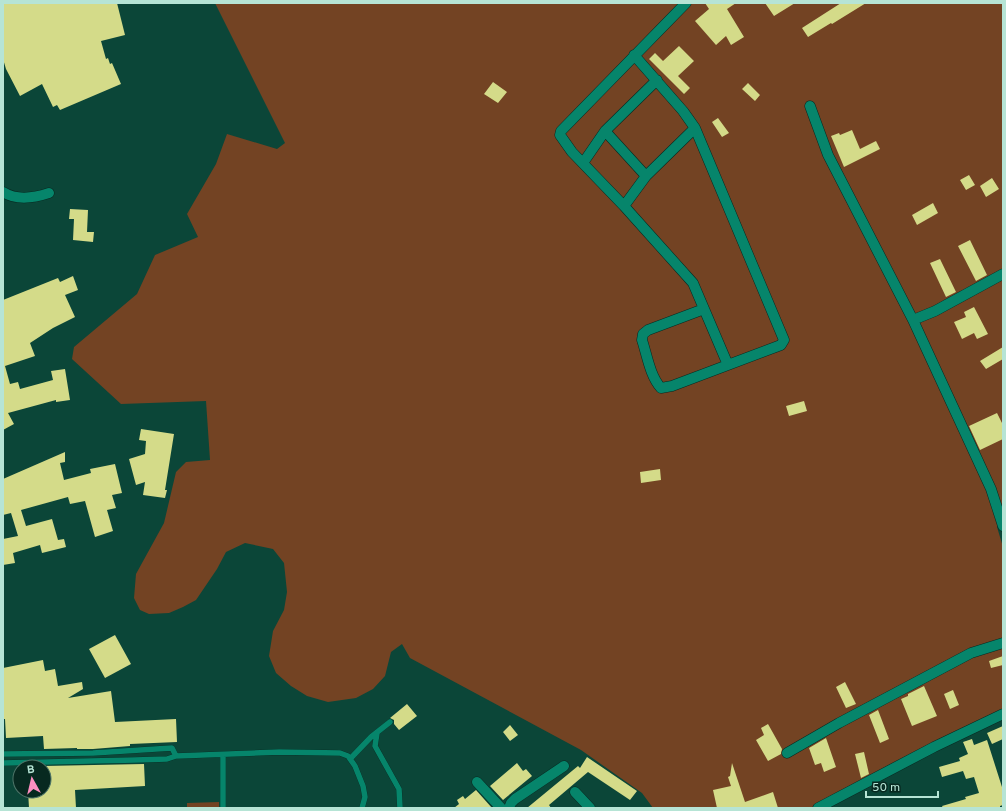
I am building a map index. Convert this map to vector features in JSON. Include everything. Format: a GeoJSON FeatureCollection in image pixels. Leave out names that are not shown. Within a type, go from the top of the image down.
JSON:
{"type":"FeatureCollection","features":[{"type":"Feature","properties":{"kind":"street"},"geometry":{"type":"LineString","coordinates":[[686,3],[561,131],[560,135],[583,163],[693,283],[728,365]]}},
{"type":"Feature","properties":{"kind":"street"},"geometry":{"type":"LineString","coordinates":[[634,55],[684,111],[695,128],[784,340],[781,345],[664,389],[661,388],[657,384],[642,340],[643,334],[648,330],[704,309]]}},
{"type":"Feature","properties":{"kind":"street"},"geometry":{"type":"LineString","coordinates":[[583,163],[605,131],[657,80]]}},
{"type":"Feature","properties":{"kind":"street"},"geometry":{"type":"LineString","coordinates":[[810,106],[828,155],[913,320],[991,489],[1003,526]]}},
{"type":"Feature","properties":{"kind":"street"},"geometry":{"type":"LineString","coordinates":[[624,206],[646,176],[695,128]]}},
{"type":"Feature","properties":{"kind":"street"},"geometry":{"type":"LineString","coordinates":[[605,131],[646,176]]}},
{"type":"Feature","properties":{"kind":"street"},"geometry":{"type":"LineString","coordinates":[[3,192],[20,198],[36,198],[49,194]]}},
{"type":"Feature","properties":{"kind":"street"},"geometry":{"type":"LineString","coordinates":[[913,320],[935,312],[1003,274]]}},
{"type":"Feature","properties":{"kind":"street"},"geometry":{"type":"LineString","coordinates":[[787,753],[839,723],[970,653],[1003,643]]}},
{"type":"Feature","properties":{"kind":"street"},"geometry":{"type":"LineString","coordinates":[[818,808],[934,747],[1003,714]]}},
{"type":"Feature","properties":{"kind":"street"},"geometry":{"type":"LineString","coordinates":[[509,808],[515,799],[564,766]]}},
{"type":"Feature","properties":{"kind":"street"},"geometry":{"type":"LineString","coordinates":[[477,782],[501,808]]}},
{"type":"Feature","properties":{"kind":"street"},"geometry":{"type":"LineString","coordinates":[[575,792],[590,808]]}},
{"type":"Feature","properties":{"kind":"lane"},"geometry":{"type":"LineString","coordinates":[[350,759],[355,752],[371,737],[390,722]]}},
{"type":"Feature","properties":{"kind":"lane"},"geometry":{"type":"LineString","coordinates":[[377,733],[375,746],[399,789],[400,808]]}},
{"type":"Feature","properties":{"kind":"lane"},"geometry":{"type":"LineString","coordinates":[[3,754],[38,755],[172,748],[176,756]]}},
{"type":"Feature","properties":{"kind":"lane"},"geometry":{"type":"LineString","coordinates":[[3,763],[167,759],[176,756],[279,752],[340,753],[348,756],[355,766],[363,786],[365,797],[362,808]]}},
{"type":"Feature","properties":{"kind":"lane"},"geometry":{"type":"LineString","coordinates":[[223,755],[223,808]]}},
{"type":"Feature","properties":{"kind":"shaded area"},"geometry":{"type":"Polygon","coordinates":[[[215,3],[1003,3],[1003,518],[997,527],[1003,547],[1003,712],[813,808],[653,808],[642,793],[581,750],[410,658],[402,644],[391,652],[385,676],[373,689],[356,698],[328,702],[307,696],[291,686],[276,673],[269,656],[273,631],[284,610],[287,592],[284,563],[273,549],[245,543],[226,552],[217,569],[196,600],[169,613],[149,614],[140,610],[134,598],[136,574],[164,523],[176,472],[186,462],[210,460],[206,401],[121,404],[72,359],[74,347],[137,294],[155,255],[198,237],[187,214],[216,164],[227,134],[277,149],[285,143],[215,3]]]}},
{"type":"Feature","properties":{"kind":"shaded area"},"geometry":{"type":"Polygon","coordinates":[[[219,802],[219,808],[187,808],[187,803],[219,802]]]}},
{"type":"Feature","properties":{"kind":"building"},"geometry":{"type":"Polygon","coordinates":[[[3,3],[117,3],[125,35],[101,41],[106,59],[108,58],[110,64],[112,63],[121,84],[60,110],[57,105],[53,107],[42,84],[20,96],[6,69],[3,59],[3,3]]]}},
{"type":"Feature","properties":{"kind":"building"},"geometry":{"type":"Polygon","coordinates":[[[705,3],[736,3],[727,9],[744,37],[731,45],[726,36],[716,45],[695,21],[709,9],[705,3]]]}},
{"type":"Feature","properties":{"kind":"building"},"geometry":{"type":"Polygon","coordinates":[[[765,3],[795,3],[774,16],[765,3]]]}},
{"type":"Feature","properties":{"kind":"building"},"geometry":{"type":"Polygon","coordinates":[[[841,3],[866,3],[808,37],[802,28],[841,3]]]}},
{"type":"Feature","properties":{"kind":"building"},"geometry":{"type":"Polygon","coordinates":[[[679,46],[694,61],[678,76],[690,88],[684,94],[649,59],[655,53],[663,61],[679,46]]]}},
{"type":"Feature","properties":{"kind":"building"},"geometry":{"type":"Polygon","coordinates":[[[493,82],[507,92],[498,103],[484,94],[493,82]]]}},
{"type":"Feature","properties":{"kind":"building"},"geometry":{"type":"Polygon","coordinates":[[[748,83],[760,95],[755,101],[742,89],[748,83]]]}},
{"type":"Feature","properties":{"kind":"building"},"geometry":{"type":"Polygon","coordinates":[[[718,118],[729,133],[722,137],[712,122],[718,118]]]}},
{"type":"Feature","properties":{"kind":"building"},"geometry":{"type":"Polygon","coordinates":[[[852,130],[860,149],[876,141],[880,149],[844,167],[831,136],[839,133],[840,135],[852,130]]]}},
{"type":"Feature","properties":{"kind":"building"},"geometry":{"type":"Polygon","coordinates":[[[969,175],[975,185],[966,190],[960,180],[969,175]]]}},
{"type":"Feature","properties":{"kind":"building"},"geometry":{"type":"Polygon","coordinates":[[[992,178],[999,189],[986,197],[980,186],[992,178]]]}},
{"type":"Feature","properties":{"kind":"building"},"geometry":{"type":"Polygon","coordinates":[[[933,203],[938,213],[917,225],[912,215],[933,203]]]}},
{"type":"Feature","properties":{"kind":"building"},"geometry":{"type":"Polygon","coordinates":[[[70,209],[88,210],[87,232],[94,232],[93,242],[73,240],[74,219],[69,219],[70,209]]]}},
{"type":"Feature","properties":{"kind":"building"},"geometry":{"type":"Polygon","coordinates":[[[970,240],[987,275],[976,281],[958,246],[970,240]]]}},
{"type":"Feature","properties":{"kind":"building"},"geometry":{"type":"Polygon","coordinates":[[[940,259],[956,292],[946,297],[930,263],[940,259]]]}},
{"type":"Feature","properties":{"kind":"building"},"geometry":{"type":"Polygon","coordinates":[[[73,276],[78,290],[65,295],[75,317],[53,328],[30,343],[35,356],[5,366],[10,384],[18,382],[20,389],[53,380],[51,371],[65,369],[70,400],[56,402],[56,400],[8,413],[14,424],[3,430],[3,300],[58,278],[60,282],[73,276]]]}},
{"type":"Feature","properties":{"kind":"building"},"geometry":{"type":"Polygon","coordinates":[[[974,307],[988,334],[977,339],[974,333],[962,339],[954,322],[966,317],[964,312],[974,307]]]}},
{"type":"Feature","properties":{"kind":"building"},"geometry":{"type":"Polygon","coordinates":[[[1003,347],[1003,359],[986,369],[980,361],[1003,347]]]}},
{"type":"Feature","properties":{"kind":"building"},"geometry":{"type":"Polygon","coordinates":[[[804,401],[807,411],[789,416],[786,406],[804,401]]]}},
{"type":"Feature","properties":{"kind":"building"},"geometry":{"type":"Polygon","coordinates":[[[997,413],[1003,425],[1003,439],[980,450],[969,426],[997,413]]]}},
{"type":"Feature","properties":{"kind":"building"},"geometry":{"type":"Polygon","coordinates":[[[141,429],[174,434],[165,498],[143,495],[145,482],[136,485],[129,459],[145,454],[146,441],[139,440],[141,429]]]}},
{"type":"Feature","properties":{"kind":"building"},"geometry":{"type":"Polygon","coordinates":[[[65,452],[65,462],[60,463],[64,480],[91,473],[90,469],[115,464],[122,493],[112,495],[116,508],[107,510],[113,531],[95,537],[85,501],[70,504],[68,497],[21,510],[26,526],[52,519],[58,540],[64,539],[66,547],[42,553],[40,545],[13,553],[15,563],[3,565],[3,539],[18,536],[11,513],[3,515],[3,479],[65,452]]]}},
{"type":"Feature","properties":{"kind":"building"},"geometry":{"type":"Polygon","coordinates":[[[660,469],[661,480],[641,483],[640,472],[660,469]]]}},
{"type":"Feature","properties":{"kind":"building"},"geometry":{"type":"Polygon","coordinates":[[[115,635],[131,664],[105,678],[89,649],[115,635]]]}},
{"type":"Feature","properties":{"kind":"building"},"geometry":{"type":"Polygon","coordinates":[[[1003,656],[1003,665],[991,668],[989,661],[1003,656]]]}},
{"type":"Feature","properties":{"kind":"building"},"geometry":{"type":"Polygon","coordinates":[[[43,660],[45,671],[55,669],[58,686],[82,682],[83,689],[68,698],[111,691],[115,722],[176,719],[177,742],[130,744],[130,746],[93,749],[44,749],[43,736],[6,738],[5,719],[3,719],[3,668],[43,660]]]}},
{"type":"Feature","properties":{"kind":"building"},"geometry":{"type":"Polygon","coordinates":[[[845,682],[856,704],[846,708],[836,687],[845,682]]]}},
{"type":"Feature","properties":{"kind":"building"},"geometry":{"type":"Polygon","coordinates":[[[924,686],[937,716],[912,726],[901,699],[924,686]]]}},
{"type":"Feature","properties":{"kind":"building"},"geometry":{"type":"Polygon","coordinates":[[[953,690],[959,705],[950,709],[944,694],[953,690]]]}},
{"type":"Feature","properties":{"kind":"building"},"geometry":{"type":"Polygon","coordinates":[[[407,704],[417,716],[399,730],[394,724],[394,720],[390,718],[407,704]]]}},
{"type":"Feature","properties":{"kind":"building"},"geometry":{"type":"Polygon","coordinates":[[[878,710],[889,739],[880,743],[869,715],[878,710]]]}},
{"type":"Feature","properties":{"kind":"building"},"geometry":{"type":"Polygon","coordinates":[[[768,724],[782,749],[781,754],[768,761],[756,740],[764,735],[761,728],[768,724]]]}},
{"type":"Feature","properties":{"kind":"building"},"geometry":{"type":"Polygon","coordinates":[[[510,725],[518,735],[510,741],[503,732],[510,725]]]}},
{"type":"Feature","properties":{"kind":"building"},"geometry":{"type":"Polygon","coordinates":[[[1003,726],[1003,739],[992,744],[987,733],[1003,726]]]}},
{"type":"Feature","properties":{"kind":"building"},"geometry":{"type":"Polygon","coordinates":[[[826,738],[836,767],[824,772],[821,763],[815,765],[809,748],[826,738]]]}},
{"type":"Feature","properties":{"kind":"building"},"geometry":{"type":"Polygon","coordinates":[[[972,739],[974,745],[987,740],[1002,787],[1003,786],[1003,805],[1000,806],[1000,808],[943,808],[942,806],[966,799],[965,797],[979,793],[974,777],[966,779],[963,771],[942,777],[939,767],[960,761],[959,758],[968,754],[963,742],[972,739]]]}},
{"type":"Feature","properties":{"kind":"building"},"geometry":{"type":"Polygon","coordinates":[[[864,752],[869,774],[861,778],[855,754],[864,752]]]}},
{"type":"Feature","properties":{"kind":"building"},"geometry":{"type":"Polygon","coordinates":[[[587,757],[637,791],[630,800],[588,772],[549,805],[551,808],[527,808],[578,766],[580,768],[587,757]]]}},
{"type":"Feature","properties":{"kind":"building"},"geometry":{"type":"Polygon","coordinates":[[[517,763],[523,771],[526,769],[532,776],[503,800],[490,786],[517,763]]]}},
{"type":"Feature","properties":{"kind":"building"},"geometry":{"type":"Polygon","coordinates":[[[732,763],[745,802],[773,792],[778,808],[717,808],[713,790],[731,786],[728,777],[730,776],[732,763]]]}},
{"type":"Feature","properties":{"kind":"building"},"geometry":{"type":"Polygon","coordinates":[[[144,764],[145,786],[75,790],[76,808],[29,808],[28,799],[52,799],[52,766],[144,764]]]}},
{"type":"Feature","properties":{"kind":"building"},"geometry":{"type":"Polygon","coordinates":[[[476,790],[492,808],[454,808],[459,804],[457,800],[463,796],[465,799],[476,790]]]}}]}
